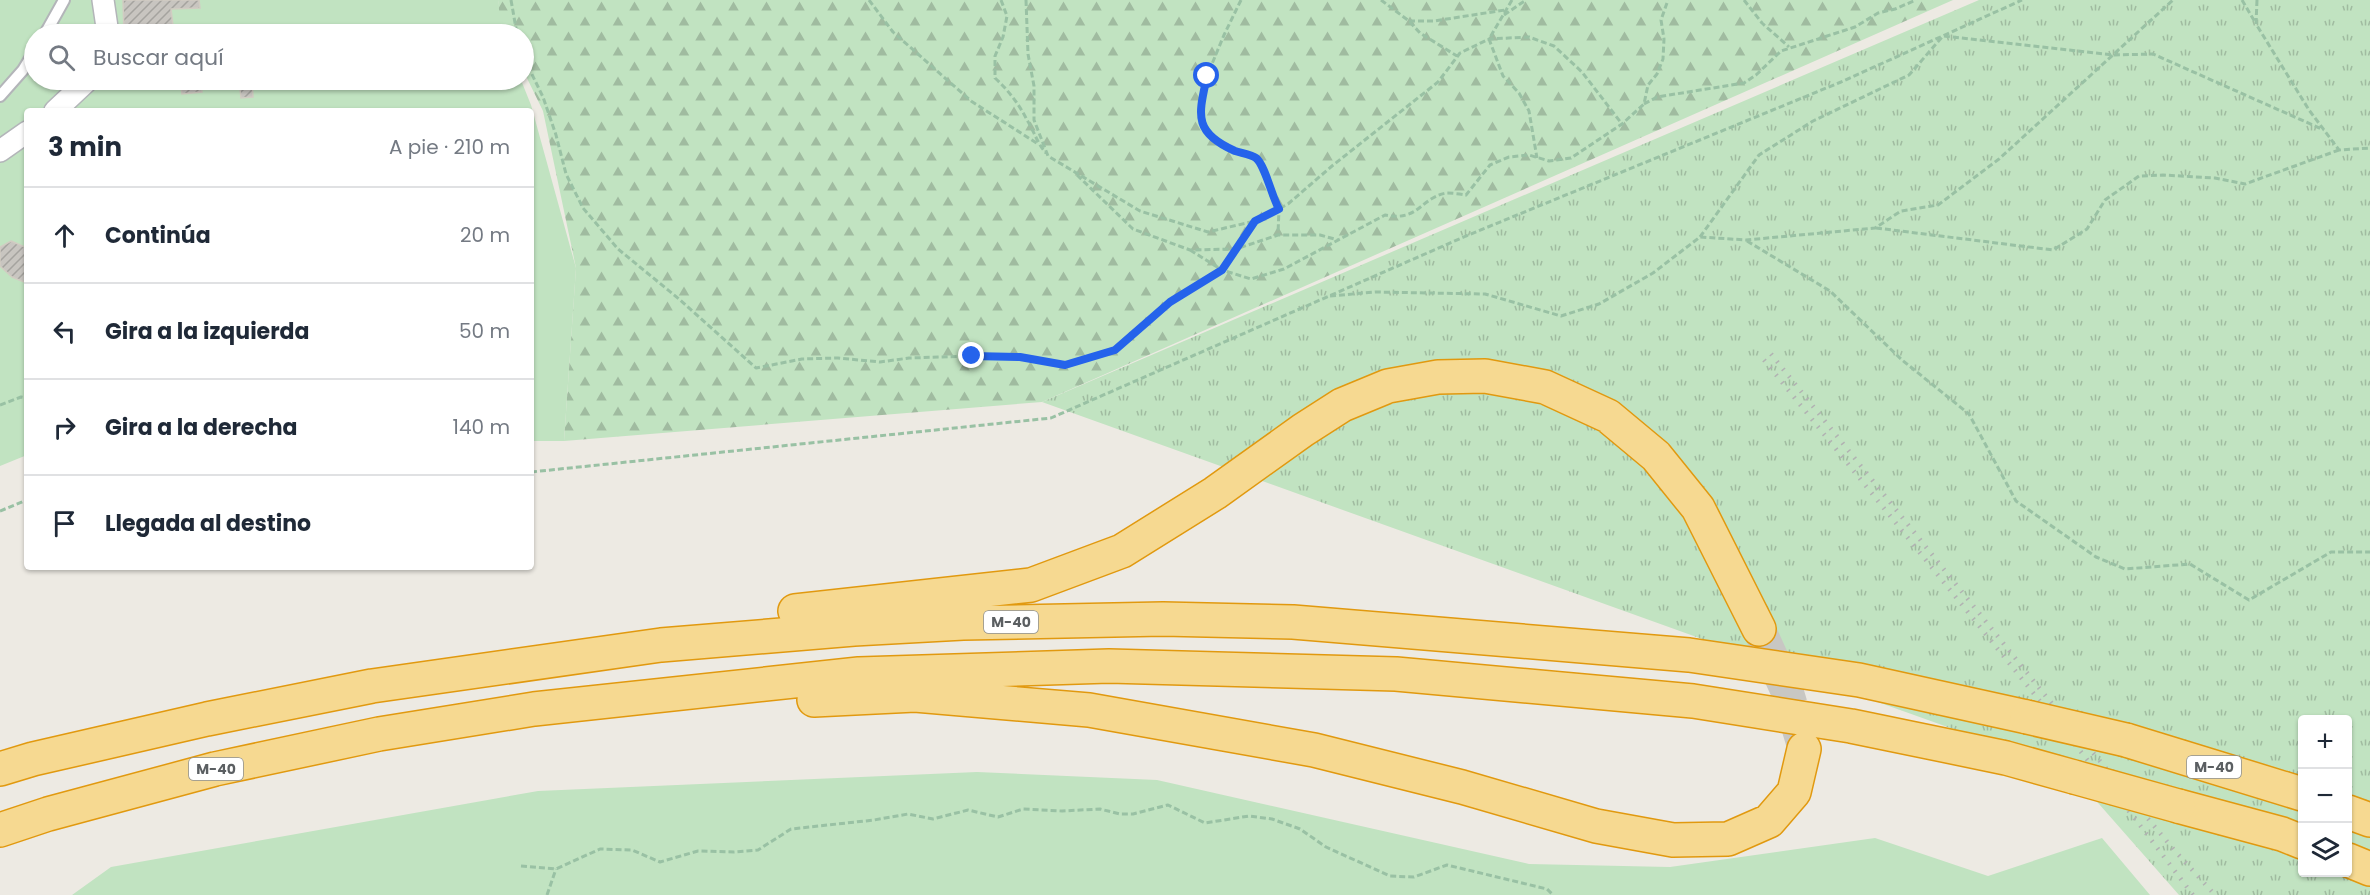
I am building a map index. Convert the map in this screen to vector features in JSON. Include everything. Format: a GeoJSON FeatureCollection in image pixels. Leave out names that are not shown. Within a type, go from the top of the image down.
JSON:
{"type":"FeatureCollection","features":[{"type":"Feature","properties":{"kind":"highway"},"geometry":{"type":"LineString","coordinates":[[472,672],[671,623],[878,603],[1031,585],[1122,551],[1215,493],[1303,429],[1342,405],[1388,386],[1437,377],[1485,376],[1545,387],[1608,416],[1656,456],[1698,508],[1759,629]]}},
{"type":"Feature","properties":{"kind":"highway","name":"M-40"},"geometry":{"type":"LineString","coordinates":[[0,769],[33,759],[207,719],[372,686],[661,645],[854,629],[963,623],[1151,619],[1293,622],[1689,655],[1859,680],[2126,740],[2298,793]]}},
{"type":"Feature","properties":{"kind":"highway","name":"M-40"},"geometry":{"type":"LineString","coordinates":[[0,830],[48,814],[214,769],[379,734],[534,709],[859,674],[1109,666],[1396,674],[1693,701],[1851,726],[2006,758],[2283,834],[2298,840]]}},
{"type":"Feature","properties":{"kind":"highway"},"geometry":{"type":"LineString","coordinates":[[534,709],[614,715],[687,708],[915,695],[1089,710],[1314,750],[1462,786],[1596,826],[1673,840],[1728,839],[1769,821],[1794,792],[1804,749]]}},
{"type":"Feature","properties":{"kind":"highway"},"geometry":{"type":"LineString","coordinates":[[2352,813],[2370,820]]}},
{"type":"Feature","properties":{"kind":"highway"},"geometry":{"type":"LineString","coordinates":[[2352,862],[2370,869]]}},
{"type":"Feature","properties":{"kind":"street"},"geometry":{"type":"LineString","coordinates":[[103,0],[107,24]]}},
{"type":"Feature","properties":{"kind":"street"},"geometry":{"type":"LineString","coordinates":[[58,108],[77,90]]}},
{"type":"Feature","properties":{"kind":"street"},"geometry":{"type":"LineString","coordinates":[[0,152],[24,134]]}},
{"type":"Feature","properties":{"kind":"lane"},"geometry":{"type":"LineString","coordinates":[[51,24],[64,0]]}},
{"type":"Feature","properties":{"kind":"lane"},"geometry":{"type":"LineString","coordinates":[[0,96],[24,68]]}},
{"type":"Feature","properties":{"kind":"path"},"geometry":{"type":"LineString","coordinates":[[511,0],[515,24]]}},
{"type":"Feature","properties":{"kind":"path"},"geometry":{"type":"LineString","coordinates":[[869,0],[893,32],[971,101],[1038,144]]}},
{"type":"Feature","properties":{"kind":"path"},"geometry":{"type":"LineString","coordinates":[[1001,0],[1007,16],[1003,37],[995,56],[995,78],[1010,93],[1027,119],[1038,144],[1048,156],[1140,211],[1208,232],[1255,221],[1288,204],[1438,82],[1460,53],[1489,39],[1529,37],[1554,46],[1582,72],[1622,124]]}},
{"type":"Feature","properties":{"kind":"path"},"geometry":{"type":"LineString","coordinates":[[1026,0],[1028,54],[1034,86],[1034,120],[1048,156]]}},
{"type":"Feature","properties":{"kind":"path"},"geometry":{"type":"LineString","coordinates":[[1241,0],[1207,76],[1199,112],[1201,123],[1213,138],[1232,149],[1256,158],[1265,172],[1271,196],[1279,209],[1278,235]]}},
{"type":"Feature","properties":{"kind":"path"},"geometry":{"type":"LineString","coordinates":[[1381,0],[1409,21],[1420,33],[1457,56]]}},
{"type":"Feature","properties":{"kind":"path"},"geometry":{"type":"LineString","coordinates":[[1489,39],[1512,0]]}},
{"type":"Feature","properties":{"kind":"path"},"geometry":{"type":"LineString","coordinates":[[1503,16],[1526,0]]}},
{"type":"Feature","properties":{"kind":"path"},"geometry":{"type":"LineString","coordinates":[[1644,104],[1648,85],[1657,74],[1662,59],[1664,39],[1661,20],[1668,0]]}},
{"type":"Feature","properties":{"kind":"path"},"geometry":{"type":"LineString","coordinates":[[1744,0],[1762,23],[1789,47]]}},
{"type":"Feature","properties":{"kind":"path"},"geometry":{"type":"LineString","coordinates":[[1072,170],[1133,229],[1190,250],[1222,270],[1251,279],[1284,269],[1385,215],[1398,218],[1413,214],[1429,201],[1446,194],[1466,195],[1490,165],[1509,157],[1529,155],[1549,161],[1571,158],[1622,124],[1644,104],[1657,97],[1744,83],[1756,75],[1776,55],[1789,47],[1855,27],[1878,13],[1916,0]]}},
{"type":"Feature","properties":{"kind":"path"},"geometry":{"type":"LineString","coordinates":[[534,472],[1051,418],[1466,236],[1841,82],[2022,0]]}},
{"type":"Feature","properties":{"kind":"path"},"geometry":{"type":"LineString","coordinates":[[1875,228],[1901,211],[1938,205],[1999,159],[2173,0]]}},
{"type":"Feature","properties":{"kind":"path"},"geometry":{"type":"LineString","coordinates":[[2242,0],[2308,110],[2339,150]]}},
{"type":"Feature","properties":{"kind":"path"},"geometry":{"type":"LineString","coordinates":[[2256,24],[2257,0]]}},
{"type":"Feature","properties":{"kind":"path"},"geometry":{"type":"LineString","coordinates":[[1409,21],[1434,21],[1506,10]]}},
{"type":"Feature","properties":{"kind":"path"},"geometry":{"type":"LineString","coordinates":[[1943,36],[2113,55],[2153,54],[2324,130]]}},
{"type":"Feature","properties":{"kind":"path"},"geometry":{"type":"LineString","coordinates":[[1327,297],[1376,291],[1485,294],[1561,316],[1599,304],[1644,278],[1700,237],[1759,155],[1813,122],[1909,75],[1943,36]]}},
{"type":"Feature","properties":{"kind":"path"},"geometry":{"type":"LineString","coordinates":[[1489,39],[1503,76],[1519,93],[1529,111],[1537,158]]}},
{"type":"Feature","properties":{"kind":"path"},"geometry":{"type":"LineString","coordinates":[[534,79],[556,135],[566,174],[584,208],[618,249],[679,298],[756,368],[802,359],[880,362],[909,358],[972,356],[1020,357],[1065,365],[1115,350],[1170,302],[1222,270],[1255,221]]}},
{"type":"Feature","properties":{"kind":"path"},"geometry":{"type":"LineString","coordinates":[[1700,237],[1746,240],[1875,228],[2053,250],[2087,229],[2105,200],[2139,176],[2205,177],[2246,184],[2339,150],[2370,148]]}},
{"type":"Feature","properties":{"kind":"path"},"geometry":{"type":"LineString","coordinates":[[1190,250],[1236,249],[1278,235],[1320,235],[1338,240]]}},
{"type":"Feature","properties":{"kind":"path"},"geometry":{"type":"LineString","coordinates":[[1746,240],[1830,291],[1902,360],[1969,414],[2016,501],[2096,557],[2125,569],[2190,564],[2249,600],[2331,552],[2370,552]]}},
{"type":"Feature","properties":{"kind":"path"},"geometry":{"type":"LineString","coordinates":[[0,405],[24,398]]}},
{"type":"Feature","properties":{"kind":"path"},"geometry":{"type":"LineString","coordinates":[[0,511],[24,501]]}},
{"type":"Feature","properties":{"kind":"path"},"geometry":{"type":"LineString","coordinates":[[521,866],[556,869],[600,849],[632,850],[660,862],[698,850],[734,852],[758,850],[791,829],[908,814],[933,819],[968,810],[998,817],[1023,809],[1062,811],[1100,809],[1119,814],[1133,814],[1168,805],[1205,823],[1248,816],[1272,819],[1300,829],[1326,847],[1390,876],[1414,877],[1447,865],[1547,889],[1553,895]]}},
{"type":"Feature","properties":{"kind":"path"},"geometry":{"type":"LineString","coordinates":[[547,895],[556,869]]}},
{"type":"Feature","properties":{"kind":"green space"},"geometry":{"type":"Polygon","coordinates":[[[0,0],[498,0],[502,24],[24,24],[24,90],[525,90],[532,108],[24,108],[24,456],[0,466],[0,0]]]}},
{"type":"Feature","properties":{"kind":"green space"},"geometry":{"type":"Polygon","coordinates":[[[498,0],[1953,0],[1042,402],[564,441],[576,268],[543,111],[533,90],[534,24],[501,24],[498,0]]]}},
{"type":"Feature","properties":{"kind":"green space"},"geometry":{"type":"Polygon","coordinates":[[[1979,0],[2370,0],[2370,895],[2179,895],[2070,771],[1042,402],[1979,0]]]}},
{"type":"Feature","properties":{"kind":"green space"},"geometry":{"type":"Polygon","coordinates":[[[534,116],[576,268],[564,441],[534,441],[534,116]]]}},
{"type":"Feature","properties":{"kind":"green space"},"geometry":{"type":"Polygon","coordinates":[[[977,772],[1157,780],[1529,864],[1670,867],[1875,838],[1988,876],[2102,838],[2150,895],[72,895],[111,867],[538,791],[977,772]]]}},
{"type":"Feature","properties":{"kind":"building"},"geometry":{"type":"Polygon","coordinates":[[[123,0],[199,0],[200,8],[171,9],[173,24],[124,24],[123,0]]]}},
{"type":"Feature","properties":{"kind":"building"},"geometry":{"type":"Polygon","coordinates":[[[181,90],[202,90],[202,92],[182,94],[181,90]]]}},
{"type":"Feature","properties":{"kind":"building"},"geometry":{"type":"Polygon","coordinates":[[[240,90],[253,90],[253,97],[241,98],[240,90]]]}},
{"type":"Feature","properties":{"kind":"building"},"geometry":{"type":"Polygon","coordinates":[[[11,241],[24,247],[24,282],[12,277],[0,266],[0,247],[11,241]]]}},
{"type":"Feature","properties":{"kind":"tunnel"},"geometry":{"type":"LineString","coordinates":[[1759,629],[1787,691],[1802,741]]}},
{"type":"Feature","properties":{"kind":"railway"},"geometry":{"type":"LineString","coordinates":[[1771,354],[2044,694],[2175,851],[2215,895]]}},
{"type":"Feature","properties":{"kind":"railway"},"geometry":{"type":"LineString","coordinates":[[1764,360],[2136,820],[2193,895]]}},
{"type":"Feature","properties":{"kind":"route"},"geometry":{"type":"LineString","coordinates":[[972,356],[1020,357],[1065,365],[1115,350],[1170,302],[1222,270],[1255,221],[1279,209],[1271,196],[1265,172],[1256,158],[1232,149],[1213,138],[1201,123],[1199,112],[1207,76]]}}]}
